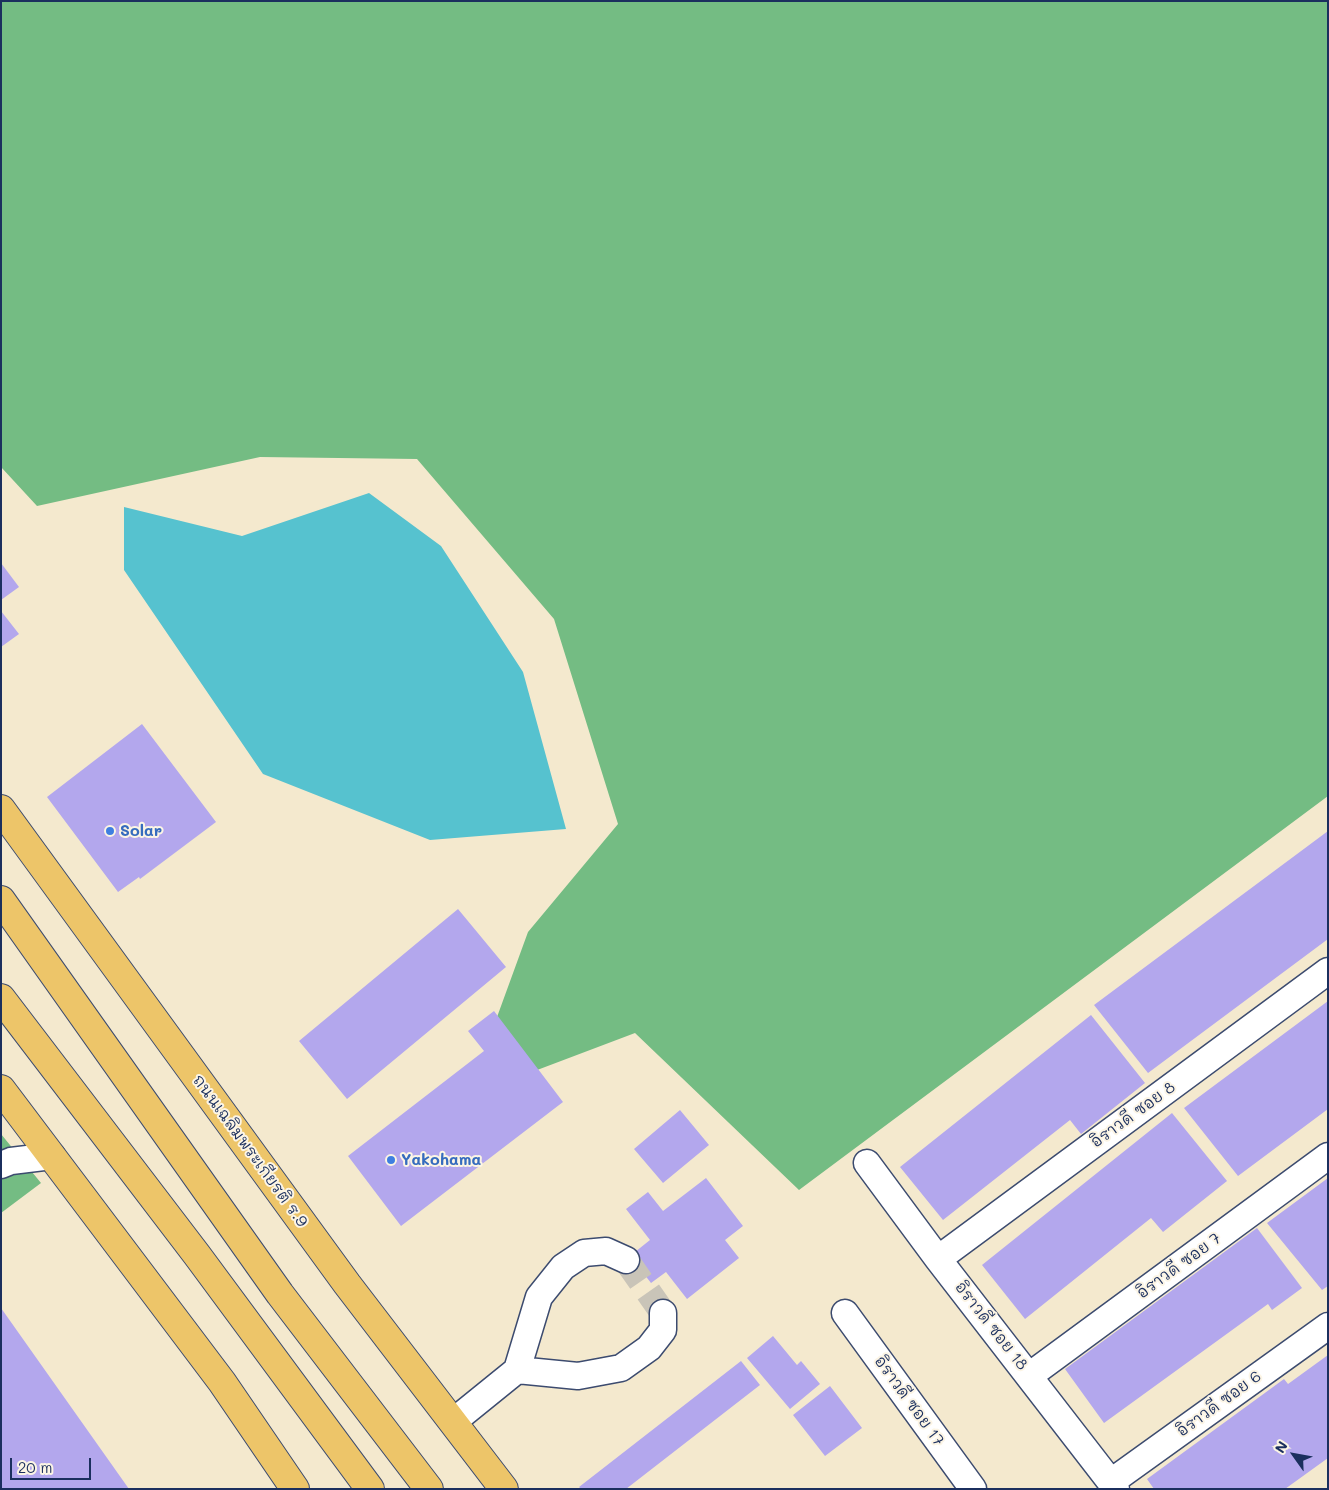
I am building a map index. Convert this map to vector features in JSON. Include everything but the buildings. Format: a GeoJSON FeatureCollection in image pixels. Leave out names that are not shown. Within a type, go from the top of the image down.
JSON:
{"type":"FeatureCollection","features":[{"type":"Feature","properties":{"kind":"main road","name":"ถนนเฉลิมพระเกียรติ ร.9"},"geometry":{"type":"LineString","coordinates":[[1,809],[347,1284],[454,1421],[504,1489]]}},
{"type":"Feature","properties":{"kind":"main road"},"geometry":{"type":"LineString","coordinates":[[1,900],[280,1294],[429,1489]]}},
{"type":"Feature","properties":{"kind":"main road"},"geometry":{"type":"LineString","coordinates":[[1,998],[197,1255],[370,1489]]}},
{"type":"Feature","properties":{"kind":"main road"},"geometry":{"type":"LineString","coordinates":[[1,1089],[222,1382],[290,1487]]}},
{"type":"Feature","properties":{"kind":"street","name":"อิราวดี ซอย 8"},"geometry":{"type":"LineString","coordinates":[[938,1259],[1328,971]]}},
{"type":"Feature","properties":{"kind":"street"},"geometry":{"type":"LineString","coordinates":[[1,1165],[11,1161],[52,1156]]}},
{"type":"Feature","properties":{"kind":"street","name":"อิราวดี ซอย 7"},"geometry":{"type":"LineString","coordinates":[[1029,1376],[1328,1156]]}},
{"type":"Feature","properties":{"kind":"street","name":"อิราวดี ซอย 18"},"geometry":{"type":"LineString","coordinates":[[867,1162],[938,1259],[1114,1485]]}},
{"type":"Feature","properties":{"kind":"street"},"geometry":{"type":"LineString","coordinates":[[454,1421],[518,1370],[539,1296],[562,1267],[584,1253],[606,1252],[626,1260]]}},
{"type":"Feature","properties":{"kind":"street"},"geometry":{"type":"LineString","coordinates":[[518,1370],[578,1376],[621,1368],[649,1348],[663,1330],[663,1313]]}},
{"type":"Feature","properties":{"kind":"street","name":"อิราวดี ซอย 17"},"geometry":{"type":"LineString","coordinates":[[845,1313],[973,1489]]}},
{"type":"Feature","properties":{"kind":"street","name":"อิราวดี ซอย 6"},"geometry":{"type":"LineString","coordinates":[[1114,1485],[1328,1326]]}},
{"type":"Feature","properties":{"kind":"green space"},"geometry":{"type":"Polygon","coordinates":[[[1,1],[1328,1],[1328,796],[799,1190],[635,1033],[516,1078],[489,1039],[528,932],[618,824],[554,619],[417,459],[260,457],[37,506],[1,467],[1,1]]]}},
{"type":"Feature","properties":{"kind":"green space"},"geometry":{"type":"Polygon","coordinates":[[[1,1134],[41,1183],[1,1213],[1,1134]]]}},
{"type":"Feature","properties":{"kind":"water"},"geometry":{"type":"Polygon","coordinates":[[[369,493],[441,546],[523,672],[566,829],[430,840],[263,774],[124,570],[124,507],[242,536],[369,493]]]}},
{"type":"Feature","properties":{"kind":"tunnel"},"geometry":{"type":"LineString","coordinates":[[626,1260],[663,1313]]}},
{"type":"Feature","properties":{"kind":"place","name":"Solar"},"geometry":{"type":"Point","coordinates":[110,831]}},
{"type":"Feature","properties":{"kind":"place","name":"Yakohama"},"geometry":{"type":"Point","coordinates":[391,1160]}}]}
